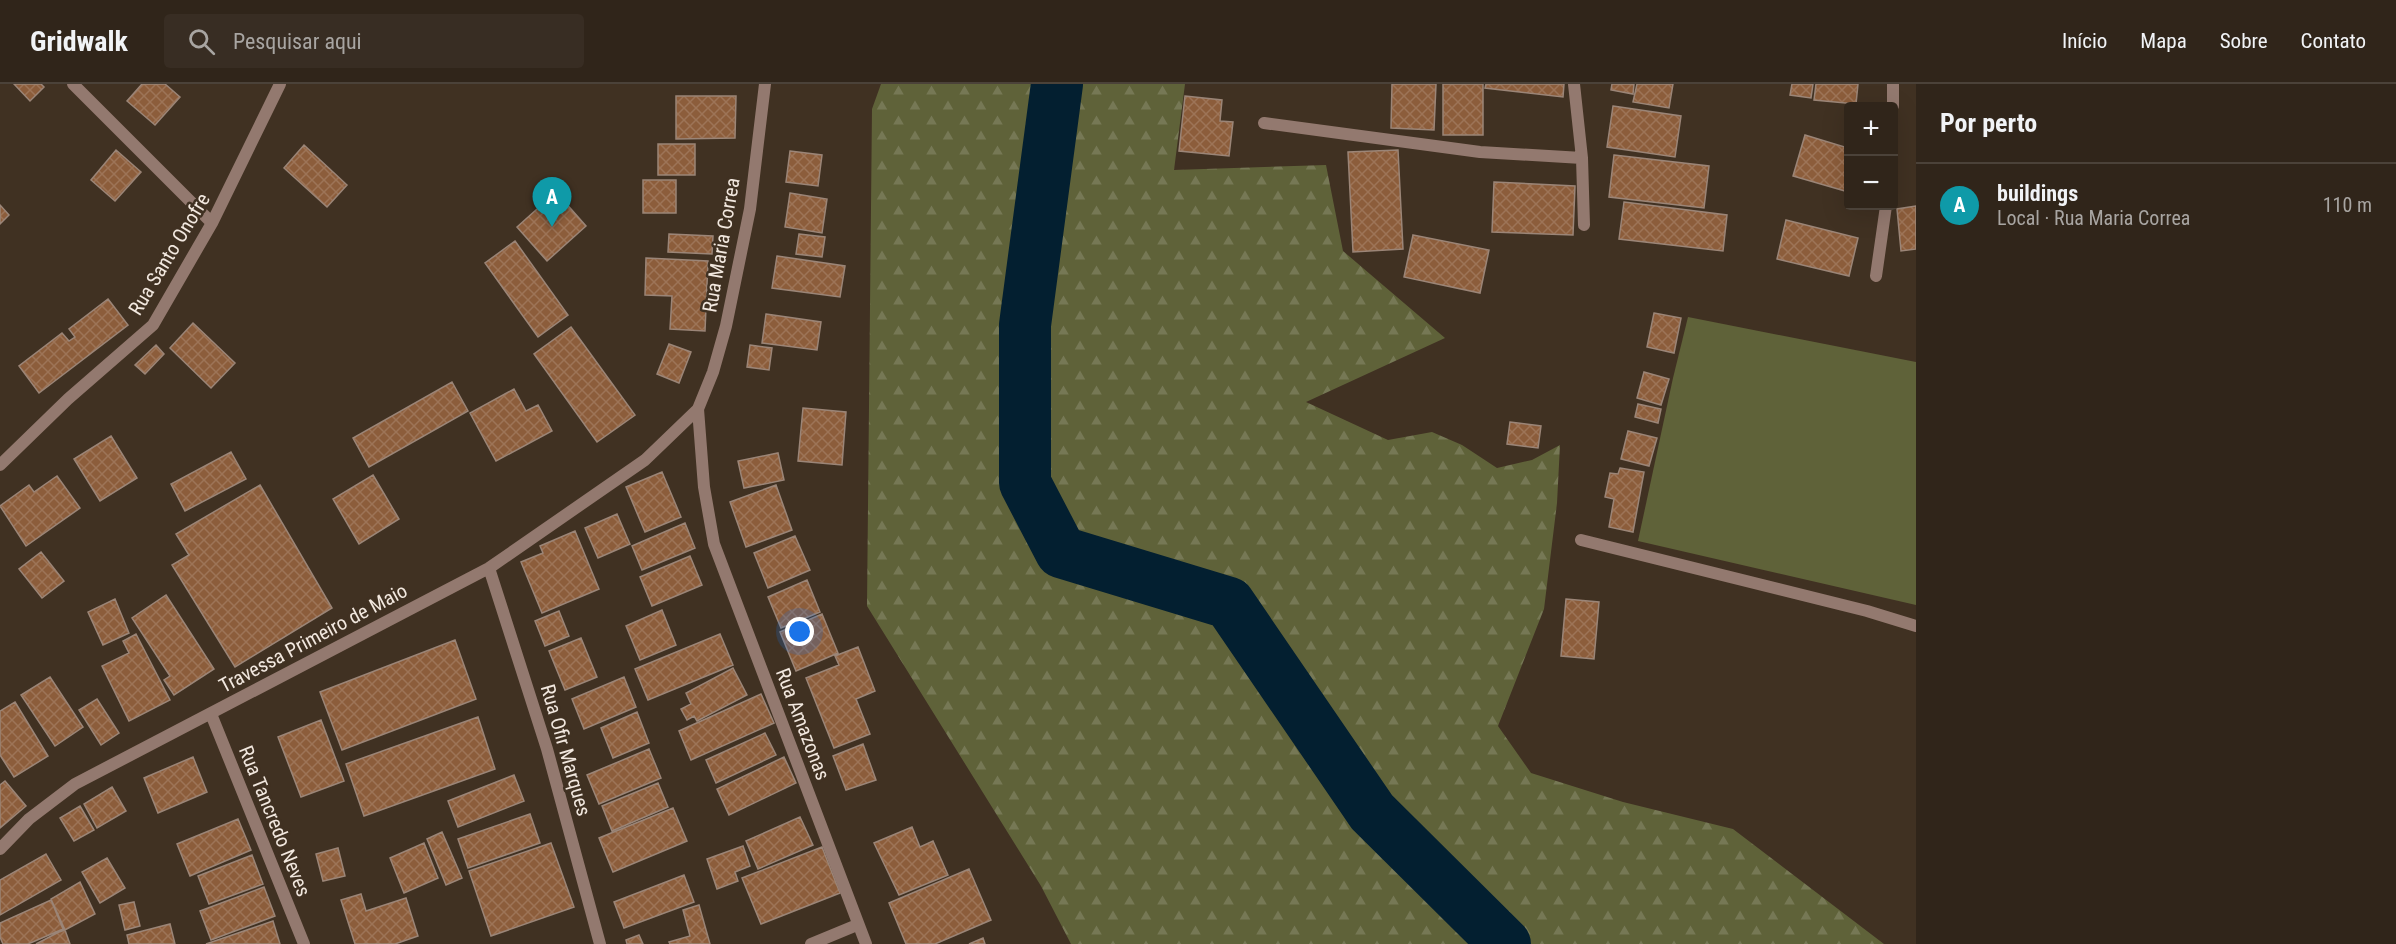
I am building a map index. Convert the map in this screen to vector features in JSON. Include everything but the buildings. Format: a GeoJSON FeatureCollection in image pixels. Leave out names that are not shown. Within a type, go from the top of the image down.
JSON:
{"type":"FeatureCollection","features":[{"type":"Feature","properties":{"kind":"street"},"geometry":{"type":"LineString","coordinates":[[73,84],[212,223]]}},
{"type":"Feature","properties":{"kind":"street","name":"Rua Santo Onofre"},"geometry":{"type":"LineString","coordinates":[[0,465],[68,399],[153,325],[212,223],[280,84]]}},
{"type":"Feature","properties":{"kind":"street","name":"Rua Maria Correa"},"geometry":{"type":"LineString","coordinates":[[698,410],[713,372],[726,326],[750,209],[765,84]]}},
{"type":"Feature","properties":{"kind":"street"},"geometry":{"type":"LineString","coordinates":[[1574,84],[1582,159],[1584,225]]}},
{"type":"Feature","properties":{"kind":"street"},"geometry":{"type":"LineString","coordinates":[[1893,84],[1893,102]]}},
{"type":"Feature","properties":{"kind":"street"},"geometry":{"type":"LineString","coordinates":[[1264,123],[1480,152],[1582,159]]}},
{"type":"Feature","properties":{"kind":"street"},"geometry":{"type":"LineString","coordinates":[[1876,276],[1885,210]]}},
{"type":"Feature","properties":{"kind":"street","name":"Travessa Primeiro de Maio"},"geometry":{"type":"LineString","coordinates":[[0,849],[29,819],[75,784],[489,568],[645,460],[698,410]]}},
{"type":"Feature","properties":{"kind":"street","name":"Rua Amazonas"},"geometry":{"type":"LineString","coordinates":[[698,410],[704,487],[714,544],[866,944]]}},
{"type":"Feature","properties":{"kind":"street"},"geometry":{"type":"LineString","coordinates":[[1581,540],[1867,611],[1916,626]]}},
{"type":"Feature","properties":{"kind":"street","name":"Rua Ofir Marques"},"geometry":{"type":"LineString","coordinates":[[489,568],[548,750],[600,944]]}},
{"type":"Feature","properties":{"kind":"street","name":"Rua Tancredo Neves"},"geometry":{"type":"LineString","coordinates":[[211,714],[304,944]]}},
{"type":"Feature","properties":{"kind":"street"},"geometry":{"type":"LineString","coordinates":[[811,944],[857,925]]}},
{"type":"Feature","properties":{"kind":"green space"},"geometry":{"type":"Polygon","coordinates":[[[881,84],[1185,84],[1174,170],[1326,165],[1343,251],[1445,338],[1306,402],[1388,440],[1432,432],[1462,445],[1497,468],[1532,460],[1560,445],[1557,503],[1544,609],[1498,726],[1531,773],[1623,802],[1733,829],[1884,944],[1071,944],[1041,886],[867,606],[872,109],[881,84]]]}},
{"type":"Feature","properties":{"kind":"green space"},"geometry":{"type":"Polygon","coordinates":[[[1688,317],[1916,362],[1916,605],[1638,541],[1688,317]]]}},
{"type":"Feature","properties":{"kind":"waterway"},"geometry":{"type":"LineString","coordinates":[[1057,84],[1025,325],[1025,483],[1061,552],[1229,603],[1372,812],[1505,944]]}},
{"type":"Feature","properties":{"kind":"place","name":"buildings"},"geometry":{"type":"Point","coordinates":[552,227]}}]}
